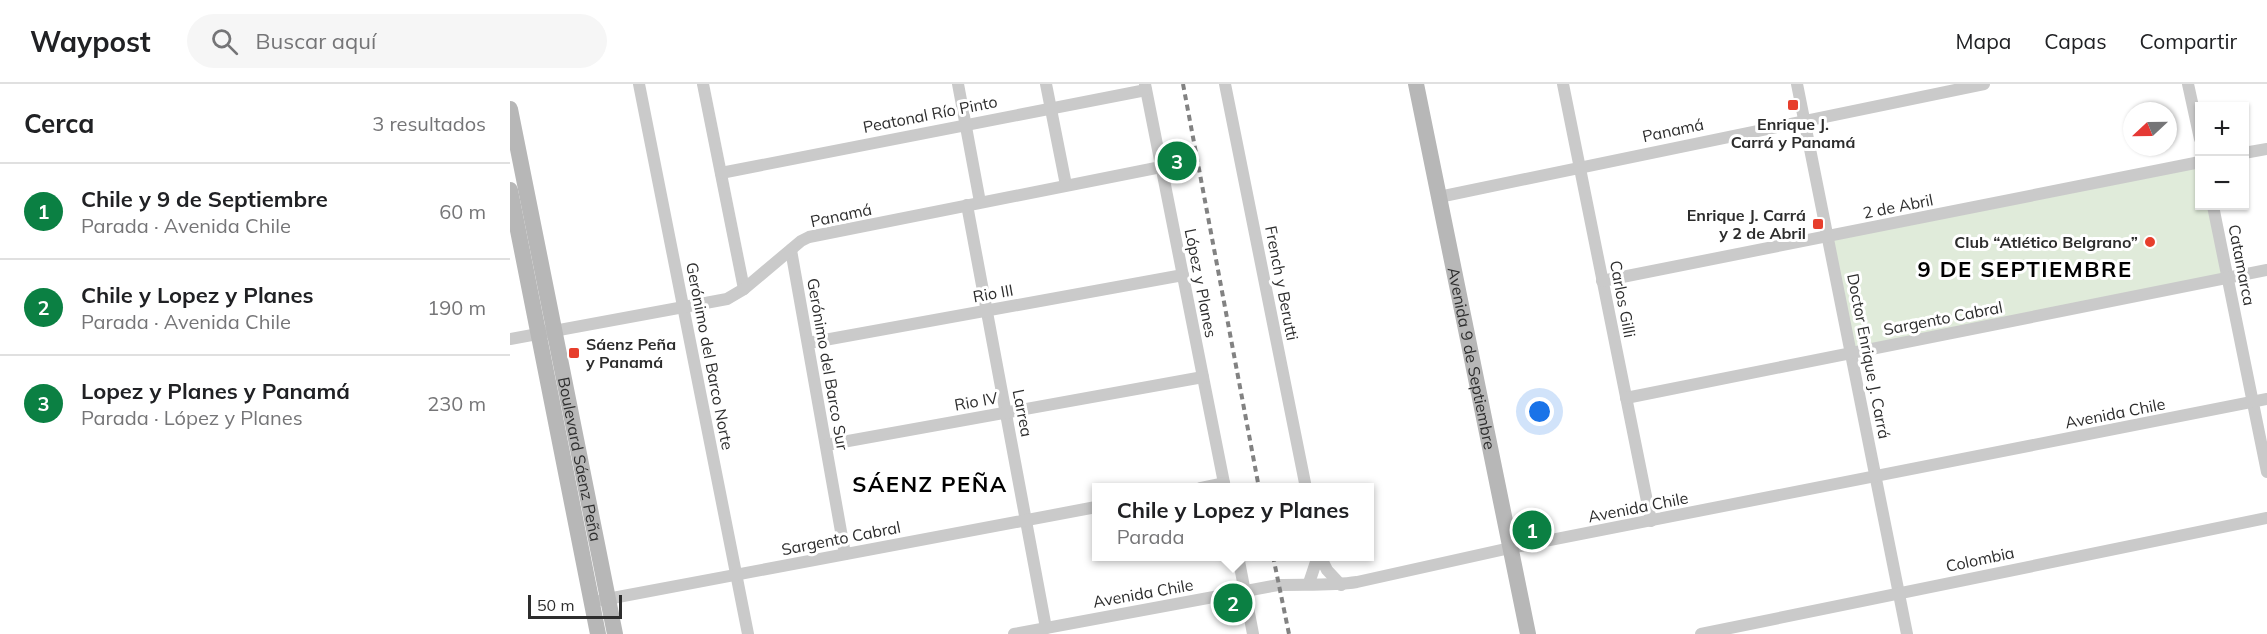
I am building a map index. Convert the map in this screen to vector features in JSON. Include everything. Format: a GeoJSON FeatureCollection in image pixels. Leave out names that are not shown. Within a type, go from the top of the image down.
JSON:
{"type":"FeatureCollection","features":[{"type":"Feature","properties":{"kind":"main road","name":"Avenida 9 de Septiembre"},"geometry":{"type":"LineString","coordinates":[[1416,84],[1528,634]]}},
{"type":"Feature","properties":{"kind":"main road","name":"Boulevard Sáenz Peña"},"geometry":{"type":"LineString","coordinates":[[510,109],[547,332],[600,600],[615,634]]}},
{"type":"Feature","properties":{"kind":"main road","name":"Boulevard Sáenz Peña"},"geometry":{"type":"LineString","coordinates":[[510,190],[547,332]]}},
{"type":"Feature","properties":{"kind":"main road","name":"Boulevard Sáenz Peña"},"geometry":{"type":"LineString","coordinates":[[598,634],[600,600]]}},
{"type":"Feature","properties":{"kind":"street","name":"Gerónimo del Barco Norte"},"geometry":{"type":"LineString","coordinates":[[639,84],[748,634]]}},
{"type":"Feature","properties":{"kind":"street"},"geometry":{"type":"LineString","coordinates":[[703,84],[744,289]]}},
{"type":"Feature","properties":{"kind":"street","name":"Larrea"},"geometry":{"type":"LineString","coordinates":[[958,84],[966,124],[987,311],[1046,628]]}},
{"type":"Feature","properties":{"kind":"street"},"geometry":{"type":"LineString","coordinates":[[1046,84],[1066,185]]}},
{"type":"Feature","properties":{"kind":"street","name":"French y Berutti"},"geometry":{"type":"LineString","coordinates":[[1225,84],[1305,483]]}},
{"type":"Feature","properties":{"kind":"street","name":"Carlos Gilli"},"geometry":{"type":"LineString","coordinates":[[1563,84],[1651,521]]}},
{"type":"Feature","properties":{"kind":"street","name":"Doctor Enrique J. Carrá"},"geometry":{"type":"LineString","coordinates":[[1797,84],[1907,634]]}},
{"type":"Feature","properties":{"kind":"street","name":"Panamá"},"geometry":{"type":"LineString","coordinates":[[1439,197],[1984,84]]}},
{"type":"Feature","properties":{"kind":"street"},"geometry":{"type":"LineString","coordinates":[[2188,84],[2195,119]]}},
{"type":"Feature","properties":{"kind":"street","name":"Peatonal Río Pinto"},"geometry":{"type":"LineString","coordinates":[[721,172],[1051,108],[1145,87]]}},
{"type":"Feature","properties":{"kind":"street","name":"López y Planes"},"geometry":{"type":"LineString","coordinates":[[1145,87],[1224,483]]}},
{"type":"Feature","properties":{"kind":"street"},"geometry":{"type":"LineString","coordinates":[[2249,152],[2267,149]]}},
{"type":"Feature","properties":{"kind":"street","name":"2 de Abril"},"geometry":{"type":"LineString","coordinates":[[1602,281],[2195,163]]}},
{"type":"Feature","properties":{"kind":"street","name":"Panamá"},"geometry":{"type":"LineString","coordinates":[[510,339],[727,298],[744,289],[801,241],[810,237],[1161,167]]}},
{"type":"Feature","properties":{"kind":"street","name":"Catamarca"},"geometry":{"type":"LineString","coordinates":[[2214,210],[2267,472]]}},
{"type":"Feature","properties":{"kind":"street","name":"Gerónimo del Barco Sur"},"geometry":{"type":"LineString","coordinates":[[790,250],[845,554]]}},
{"type":"Feature","properties":{"kind":"street","name":"Sargento Cabral"},"geometry":{"type":"LineString","coordinates":[[1626,398],[2267,270]]}},
{"type":"Feature","properties":{"kind":"street","name":"Rio III"},"geometry":{"type":"LineString","coordinates":[[808,343],[1183,275]]}},
{"type":"Feature","properties":{"kind":"street","name":"Rio IV"},"geometry":{"type":"LineString","coordinates":[[826,445],[1203,377]]}},
{"type":"Feature","properties":{"kind":"street","name":"Avenida Chile"},"geometry":{"type":"LineString","coordinates":[[1014,634],[1278,585],[1309,583],[1341,585],[1510,548],[2267,399]]}},
{"type":"Feature","properties":{"kind":"street","name":"Sargento Cabral"},"geometry":{"type":"LineString","coordinates":[[600,600],[1092,508]]}},
{"type":"Feature","properties":{"kind":"street","name":"Colombia"},"geometry":{"type":"LineString","coordinates":[[1701,634],[2267,518]]}},
{"type":"Feature","properties":{"kind":"street"},"geometry":{"type":"LineString","coordinates":[[1239,561],[1253,634]]}},
{"type":"Feature","properties":{"kind":"street"},"geometry":{"type":"LineString","coordinates":[[1309,583],[1317,561]]}},
{"type":"Feature","properties":{"kind":"street"},"geometry":{"type":"LineString","coordinates":[[1322,561],[1341,585]]}},
{"type":"Feature","properties":{"kind":"green space"},"geometry":{"type":"Polygon","coordinates":[[[2195,163],[2195,210],[2214,210],[2227,278],[1852,353],[1828,237],[2195,163]]]}},
{"type":"Feature","properties":{"kind":"railway"},"geometry":{"type":"LineString","coordinates":[[1183,84],[1258,483]]}},
{"type":"Feature","properties":{"kind":"railway"},"geometry":{"type":"LineString","coordinates":[[1274,561],[1289,634]]}},
{"type":"Feature","properties":{"kind":"place","name":"Enrique J. Carrá y Panamá"},"geometry":{"type":"Point","coordinates":[1793,105]}},
{"type":"Feature","properties":{"kind":"place","name":"Lopez y Planes y Panamá"},"geometry":{"type":"Point","coordinates":[1177,161]}},
{"type":"Feature","properties":{"kind":"place","name":"Enrique J. Carrá y 2 de Abril"},"geometry":{"type":"Point","coordinates":[1818,224]}},
{"type":"Feature","properties":{"kind":"place","name":"Club “Atlético Belgrano”"},"geometry":{"type":"Point","coordinates":[2150,242]}},
{"type":"Feature","properties":{"kind":"place","name":"Sáenz Peña y Panamá"},"geometry":{"type":"Point","coordinates":[574,353]}},
{"type":"Feature","properties":{"kind":"place","name":"Chile y 9 de Septiembre"},"geometry":{"type":"Point","coordinates":[1532,530]}},
{"type":"Feature","properties":{"kind":"place","name":"Chile y Lopez y Planes"},"geometry":{"type":"Point","coordinates":[1233,603]}},
{"type":"Feature","properties":{"kind":"district","name":"9 DE SEPTIEMBRE"},"geometry":{"type":"Point","coordinates":[2025,269]}},
{"type":"Feature","properties":{"kind":"district","name":"SÁENZ PEÑA"},"geometry":{"type":"Point","coordinates":[930,484]}}]}
